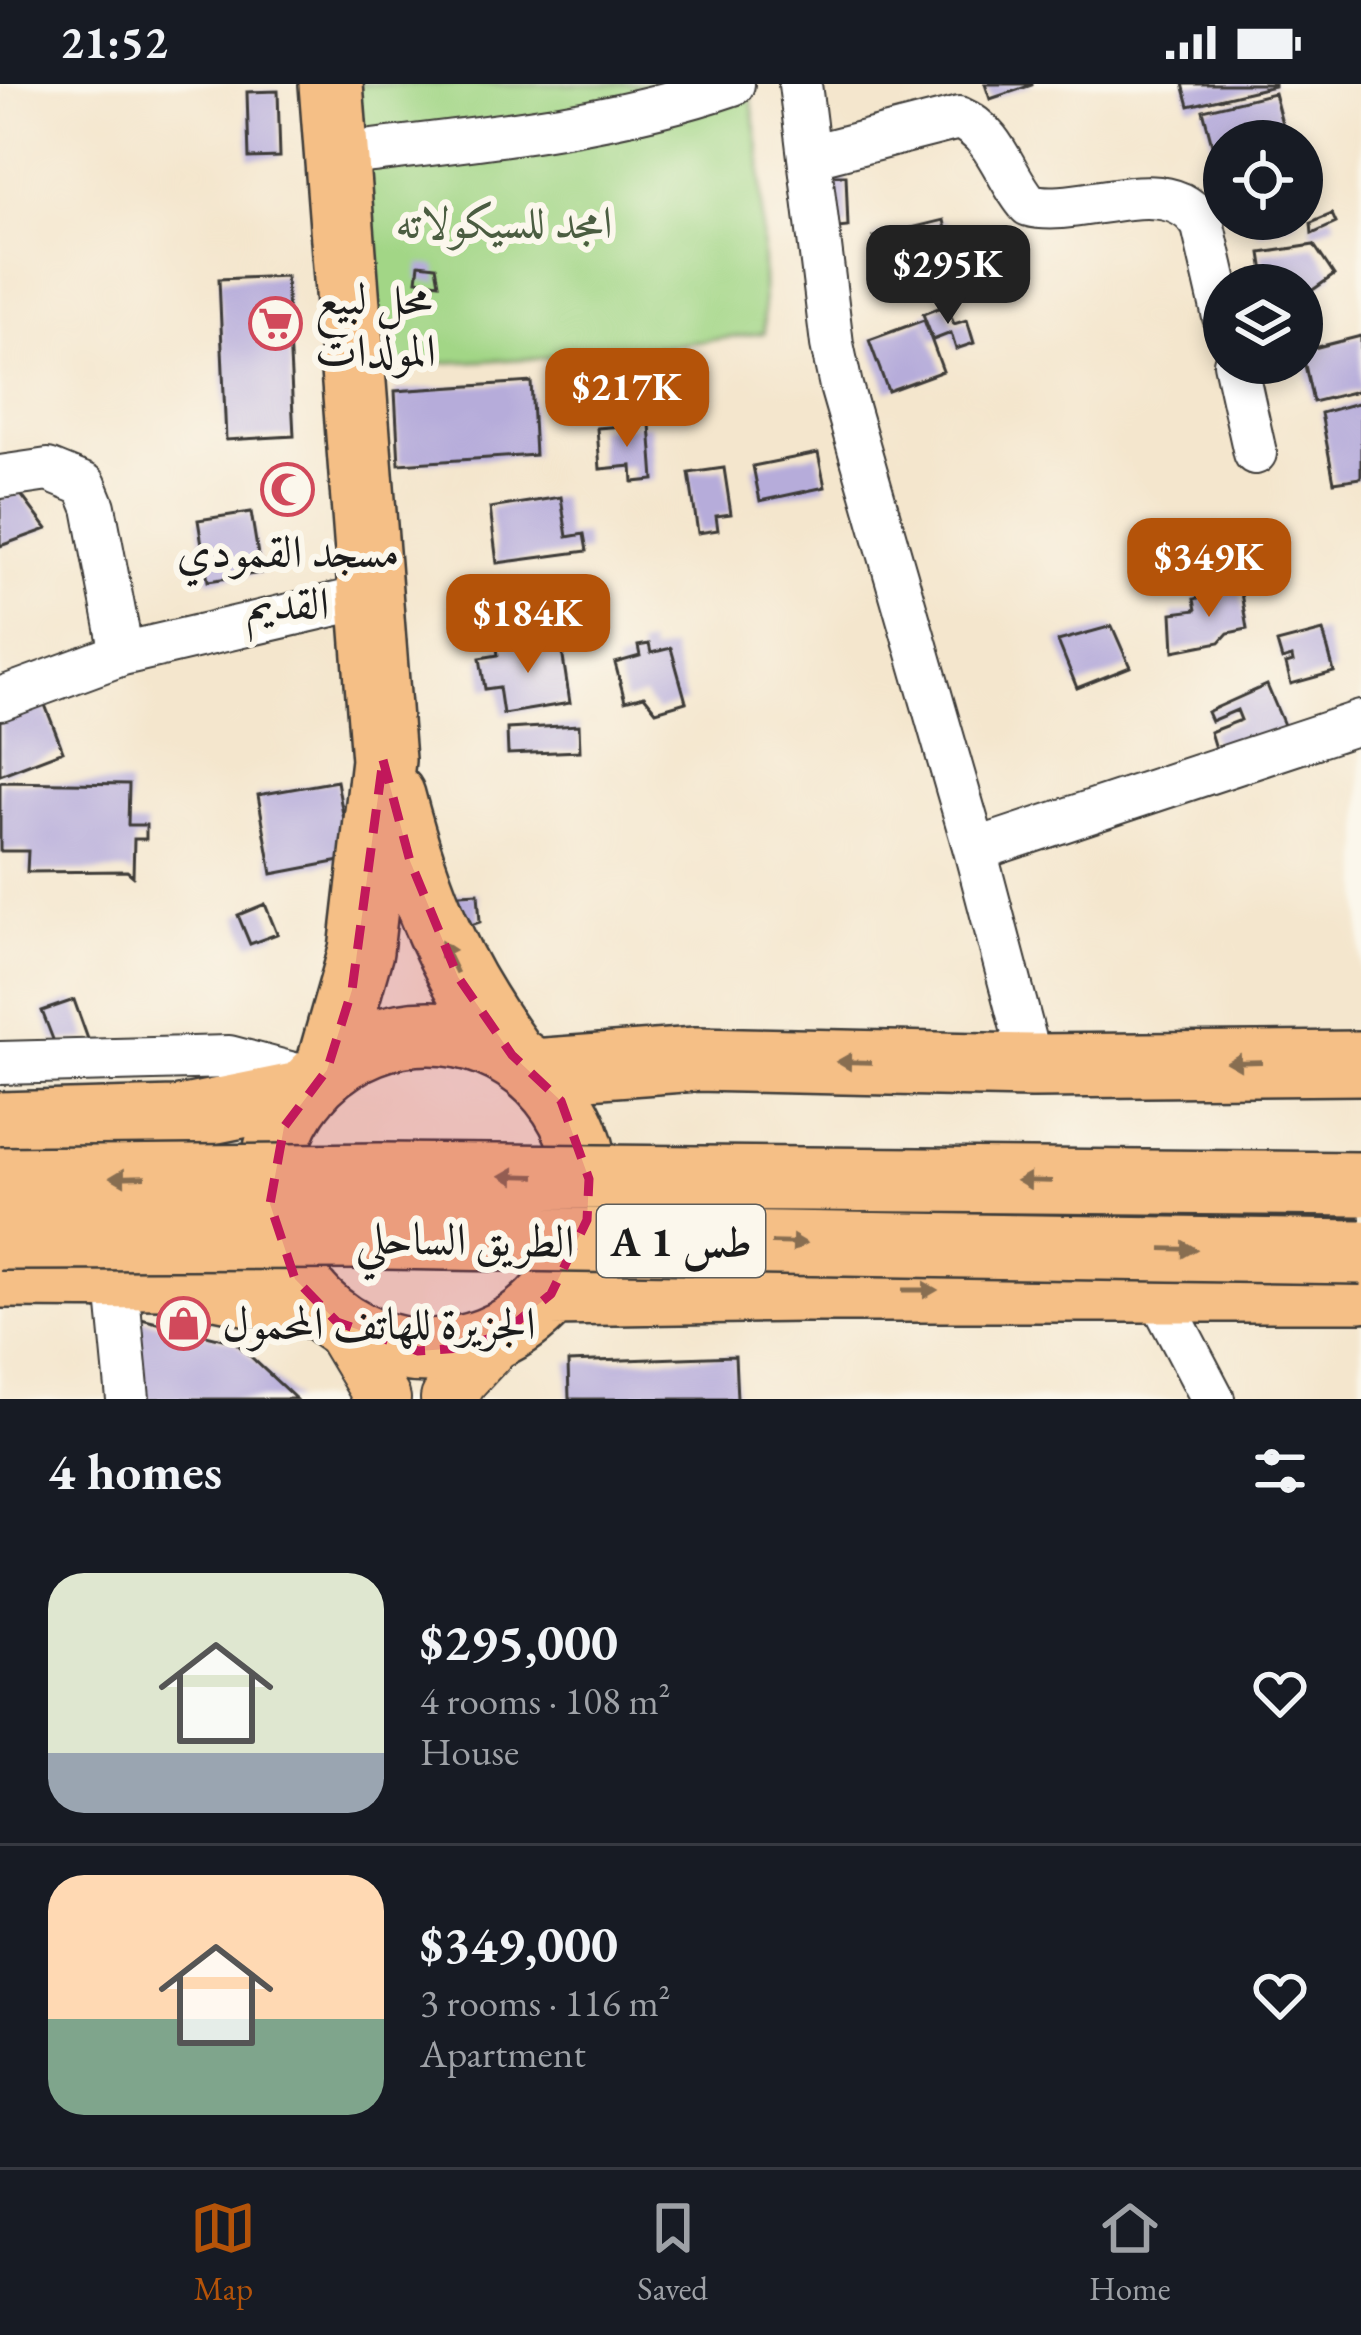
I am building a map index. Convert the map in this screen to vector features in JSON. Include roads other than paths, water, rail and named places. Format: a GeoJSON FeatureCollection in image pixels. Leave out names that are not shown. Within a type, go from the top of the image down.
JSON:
{"type":"FeatureCollection","features":[{"type":"Feature","properties":{"kind":"highway"},"geometry":{"type":"LineString","coordinates":[[329,1316],[295,1279],[278,1243],[270,1204],[272,1165],[284,1126],[316,1081],[342,1028],[361,951],[383,760],[331,84]]}},
{"type":"Feature","properties":{"kind":"highway"},"geometry":{"type":"LineString","coordinates":[[0,1276],[169,1276],[329,1316],[376,1342],[418,1351],[461,1348],[502,1334],[551,1294],[574,1259],[586,1220],[589,1179],[580,1138],[561,1101],[523,1063],[458,977],[410,861],[383,760]]}},
{"type":"Feature","properties":{"kind":"highway"},"geometry":{"type":"LineString","coordinates":[[0,1124],[176,1119],[316,1081],[360,1048],[398,1036],[437,1033],[476,1039],[523,1063],[697,1059],[1032,1066],[1361,1064]]}},
{"type":"Feature","properties":{"kind":"highway","name":"الطريق الساحلي"},"geometry":{"type":"LineString","coordinates":[[0,1179],[404,1175],[1361,1184]]}},
{"type":"Feature","properties":{"kind":"highway","name":"الطريق الساحلي"},"geometry":{"type":"LineString","coordinates":[[0,1238],[383,1237],[1361,1252]]}},
{"type":"Feature","properties":{"kind":"highway"},"geometry":{"type":"LineString","coordinates":[[551,1294],[1361,1290]]}},
{"type":"Feature","properties":{"kind":"main road"},"geometry":{"type":"LineString","coordinates":[[329,1316],[383,1399]]}},
{"type":"Feature","properties":{"kind":"main road"},"geometry":{"type":"LineString","coordinates":[[448,1399],[460,1378],[502,1334]]}},
{"type":"Feature","properties":{"kind":"street"},"geometry":{"type":"LineString","coordinates":[[338,155],[604,116],[733,84]]}},
{"type":"Feature","properties":{"kind":"street"},"geometry":{"type":"LineString","coordinates":[[800,84],[832,344],[849,419],[975,850],[1032,1066]]}},
{"type":"Feature","properties":{"kind":"street"},"geometry":{"type":"LineString","coordinates":[[809,157],[959,118],[975,124],[990,141],[1029,206],[1162,196],[1184,205],[1203,226],[1212,264]]}},
{"type":"Feature","properties":{"kind":"street"},"geometry":{"type":"LineString","coordinates":[[1240,384],[1256,453]]}},
{"type":"Feature","properties":{"kind":"street"},"geometry":{"type":"LineString","coordinates":[[0,477],[48,470],[85,485],[94,507],[122,654]]}},
{"type":"Feature","properties":{"kind":"street"},"geometry":{"type":"LineString","coordinates":[[0,699],[122,654],[371,596]]}},
{"type":"Feature","properties":{"kind":"street"},"geometry":{"type":"LineString","coordinates":[[975,850],[1361,722]]}},
{"type":"Feature","properties":{"kind":"street"},"geometry":{"type":"LineString","coordinates":[[0,1063],[229,1057],[316,1081]]}},
{"type":"Feature","properties":{"kind":"street"},"geometry":{"type":"LineString","coordinates":[[116,1274],[128,1399]]}},
{"type":"Feature","properties":{"kind":"street"},"geometry":{"type":"LineString","coordinates":[[1157,1292],[1213,1399]]}},
{"type":"Feature","properties":{"kind":"place","name":"محل لبيع المولدات"},"geometry":{"type":"Point","coordinates":[276,324]}},
{"type":"Feature","properties":{"kind":"place","name":"مسجد القمودي القديم"},"geometry":{"type":"Point","coordinates":[288,490]}},
{"type":"Feature","properties":{"kind":"place","name":"الجزيرة للهاتف المحمول"},"geometry":{"type":"Point","coordinates":[183,1323]}},
{"type":"Feature","properties":{"kind":"park label","name":"امجد للسيكولاته"},"geometry":{"type":"Point","coordinates":[504,222]}}]}
